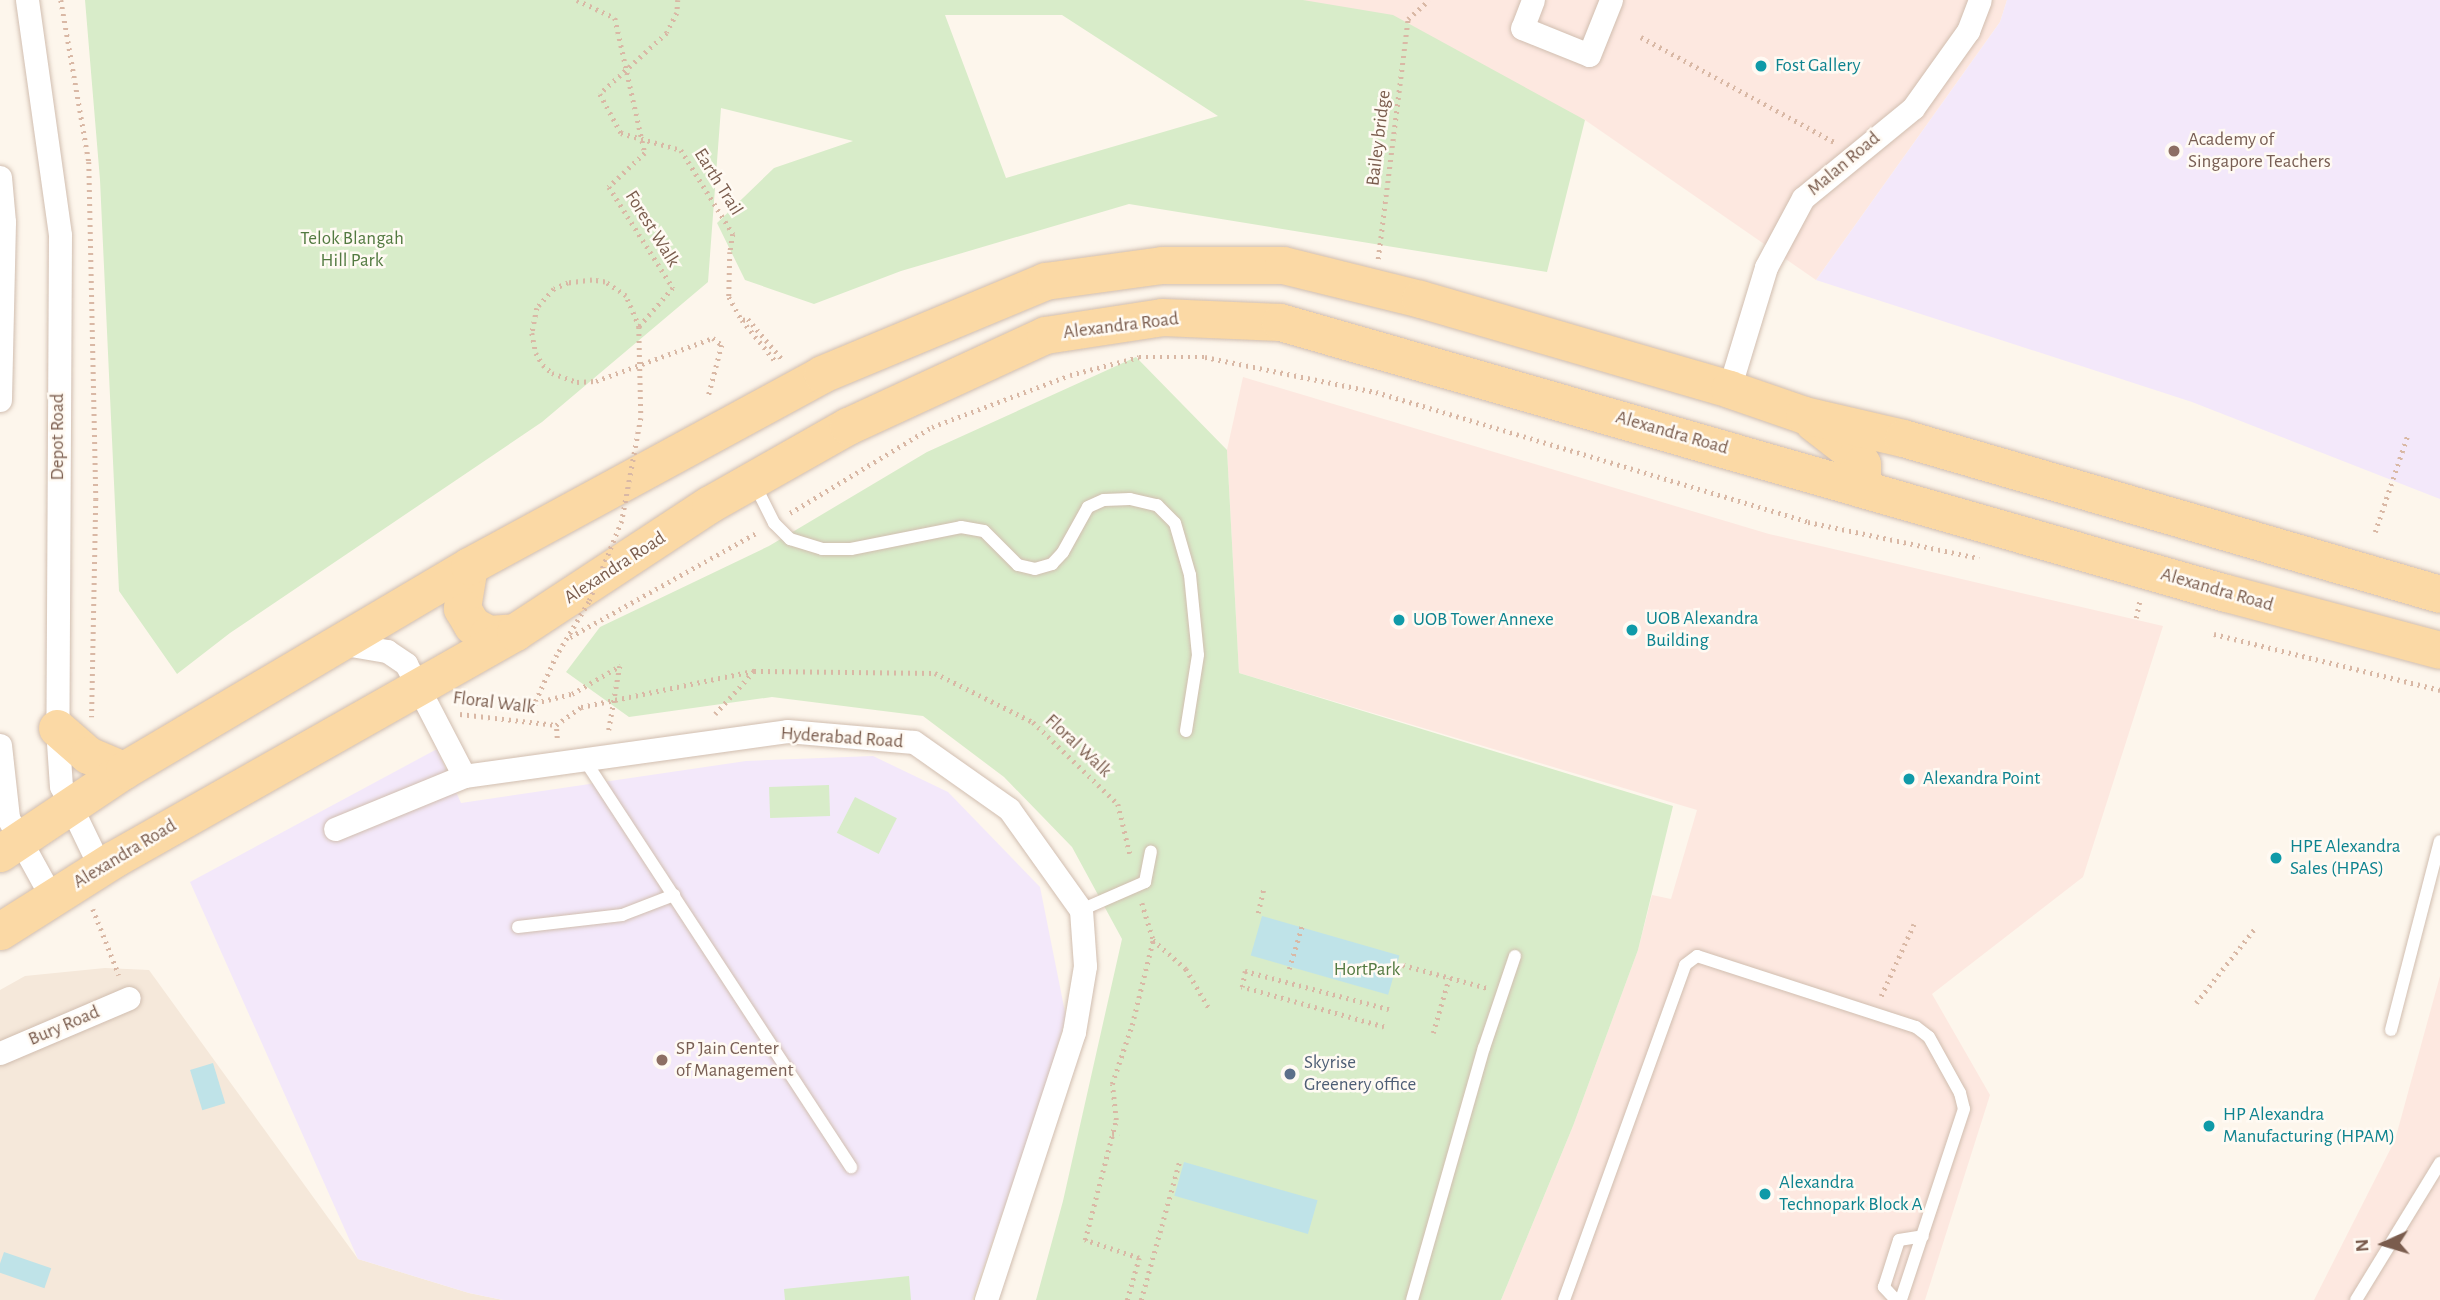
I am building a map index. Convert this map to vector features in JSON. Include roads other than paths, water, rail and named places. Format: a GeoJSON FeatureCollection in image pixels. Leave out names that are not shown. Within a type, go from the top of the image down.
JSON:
{"type":"FeatureCollection","features":[{"type":"Feature","properties":{"kind":"main road"},"geometry":{"type":"LineString","coordinates":[[10,847],[124,771],[470,566],[822,374],[1045,281],[1162,265],[1283,265],[1420,299],[1729,388],[1804,415],[1903,438],[2440,594]]}},
{"type":"Feature","properties":{"kind":"main road","name":"Alexandra Road"},"geometry":{"type":"LineString","coordinates":[[0,931],[66,907],[100,867],[422,699],[515,632],[710,505],[848,426],[1045,335],[1162,317],[1280,323],[2440,650]]}},
{"type":"Feature","properties":{"kind":"main road"},"geometry":{"type":"LineString","coordinates":[[1804,415],[1857,456],[1862,464],[1862,488]]}},
{"type":"Feature","properties":{"kind":"main road"},"geometry":{"type":"LineString","coordinates":[[470,566],[462,608],[472,625],[488,634],[515,632]]}},
{"type":"Feature","properties":{"kind":"main road"},"geometry":{"type":"LineString","coordinates":[[57,728],[88,755],[124,771]]}},
{"type":"Feature","properties":{"kind":"street","name":"Depot Road"},"geometry":{"type":"LineString","coordinates":[[27,0],[60,235],[57,728],[61,786],[100,867]]}},
{"type":"Feature","properties":{"kind":"street"},"geometry":{"type":"LineString","coordinates":[[1533,0],[1522,28],[1588,55],[1611,0]]}},
{"type":"Feature","properties":{"kind":"street","name":"Malan Road"},"geometry":{"type":"LineString","coordinates":[[1729,388],[1766,267],[1803,198],[1913,108],[1968,31],[1980,0]]}},
{"type":"Feature","properties":{"kind":"street"},"geometry":{"type":"LineString","coordinates":[[0,177],[4,222],[0,400]]}},
{"type":"Feature","properties":{"kind":"street"},"geometry":{"type":"LineString","coordinates":[[339,643],[387,651],[406,664],[464,776]]}},
{"type":"Feature","properties":{"kind":"street","name":"Hyderabad Road"},"geometry":{"type":"LineString","coordinates":[[335,829],[464,776],[787,731],[914,742],[1009,809],[1081,910]]}},
{"type":"Feature","properties":{"kind":"street"},"geometry":{"type":"LineString","coordinates":[[0,745],[10,847],[66,907]]}},
{"type":"Feature","properties":{"kind":"street"},"geometry":{"type":"LineString","coordinates":[[986,1300],[1074,1032],[1085,966],[1081,910]]}},
{"type":"Feature","properties":{"kind":"street","name":"Bury Road"},"geometry":{"type":"LineString","coordinates":[[0,1053],[129,998]]}},
{"type":"Feature","properties":{"kind":"lane"},"geometry":{"type":"LineString","coordinates":[[752,481],[774,523],[790,539],[822,549],[851,549],[961,527],[984,531],[1017,565],[1035,569],[1052,564],[1063,552],[1088,506],[1104,500],[1130,499],[1157,505],[1175,523],[1190,575],[1198,655],[1186,731]]}},
{"type":"Feature","properties":{"kind":"lane"},"geometry":{"type":"LineString","coordinates":[[584,758],[851,1167]]}},
{"type":"Feature","properties":{"kind":"lane"},"geometry":{"type":"LineString","coordinates":[[2391,1030],[2440,841]]}},
{"type":"Feature","properties":{"kind":"lane"},"geometry":{"type":"LineString","coordinates":[[1081,910],[1145,882],[1152,852]]}},
{"type":"Feature","properties":{"kind":"lane"},"geometry":{"type":"LineString","coordinates":[[518,928],[622,915],[674,895]]}},
{"type":"Feature","properties":{"kind":"lane"},"geometry":{"type":"LineString","coordinates":[[1412,1300],[1484,1048],[1515,956]]}},
{"type":"Feature","properties":{"kind":"lane"},"geometry":{"type":"LineString","coordinates":[[1564,1300],[1685,965],[1691,960],[1705,957],[1916,1027],[1929,1037],[1960,1093],[1964,1109],[1901,1300]]}},
{"type":"Feature","properties":{"kind":"lane"},"geometry":{"type":"LineString","coordinates":[[2356,1300],[2440,1163]]}},
{"type":"Feature","properties":{"kind":"lane"},"geometry":{"type":"LineString","coordinates":[[1896,1300],[1884,1287],[1899,1240],[1923,1236]]}},
{"type":"Feature","properties":{"kind":"water"},"geometry":{"type":"Polygon","coordinates":[[[1262,916],[1399,955],[1388,995],[1251,955],[1262,916]]]}},
{"type":"Feature","properties":{"kind":"water"},"geometry":{"type":"Polygon","coordinates":[[[213,1063],[225,1103],[202,1110],[190,1070],[213,1063]]]}},
{"type":"Feature","properties":{"kind":"water"},"geometry":{"type":"Polygon","coordinates":[[[1184,1162],[1318,1200],[1308,1234],[1174,1196],[1184,1162]]]}},
{"type":"Feature","properties":{"kind":"water"},"geometry":{"type":"Polygon","coordinates":[[[4,1252],[51,1268],[44,1288],[0,1273],[4,1252]]]}},
{"type":"Feature","properties":{"kind":"place","name":"Fost Gallery"},"geometry":{"type":"Point","coordinates":[1761,66]}},
{"type":"Feature","properties":{"kind":"place","name":"Academy of Singapore Teachers"},"geometry":{"type":"Point","coordinates":[2174,151]}},
{"type":"Feature","properties":{"kind":"place","name":"UOB Tower Annexe"},"geometry":{"type":"Point","coordinates":[1399,620]}},
{"type":"Feature","properties":{"kind":"place","name":"UOB Alexandra Building"},"geometry":{"type":"Point","coordinates":[1632,630]}},
{"type":"Feature","properties":{"kind":"place","name":"Alexandra Point"},"geometry":{"type":"Point","coordinates":[1909,779]}},
{"type":"Feature","properties":{"kind":"place","name":"HPE Alexandra Sales (HPAS)"},"geometry":{"type":"Point","coordinates":[2276,858]}},
{"type":"Feature","properties":{"kind":"place","name":"SP Jain Center of Management"},"geometry":{"type":"Point","coordinates":[662,1060]}},
{"type":"Feature","properties":{"kind":"place","name":"Skyrise Greenery office"},"geometry":{"type":"Point","coordinates":[1290,1074]}},
{"type":"Feature","properties":{"kind":"place","name":"HP Alexandra Manufacturing (HPAM)"},"geometry":{"type":"Point","coordinates":[2209,1126]}},
{"type":"Feature","properties":{"kind":"place","name":"Alexandra Technopark Block A"},"geometry":{"type":"Point","coordinates":[1765,1194]}},
{"type":"Feature","properties":{"kind":"park label","name":"Telok Blangah Hill Park"},"geometry":{"type":"Point","coordinates":[352,250]}},
{"type":"Feature","properties":{"kind":"park label","name":"HortPark"},"geometry":{"type":"Point","coordinates":[1367,970]}}]}
